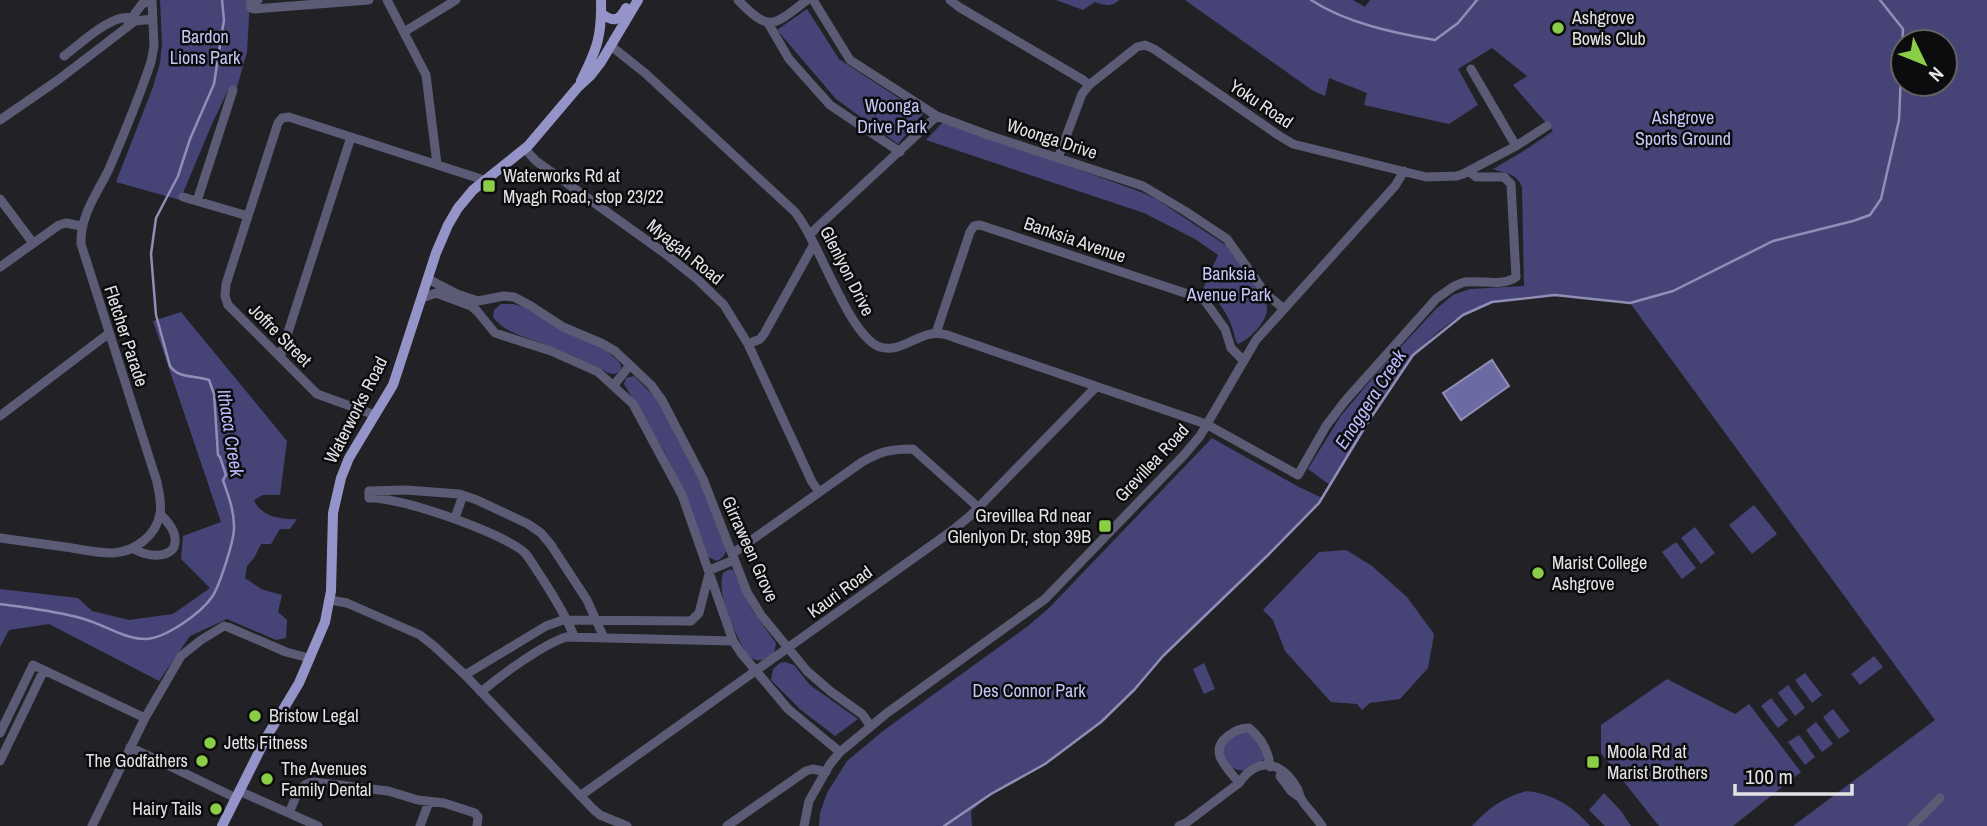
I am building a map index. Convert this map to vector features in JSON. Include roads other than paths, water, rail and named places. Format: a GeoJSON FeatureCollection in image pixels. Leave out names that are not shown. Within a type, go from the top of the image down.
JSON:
{"type":"FeatureCollection","features":[{"type":"Feature","properties":{"kind":"main road","name":"Waterworks Road"},"geometry":{"type":"LineString","coordinates":[[578,87],[599,40],[601,0]]}},
{"type":"Feature","properties":{"kind":"main road"},"geometry":{"type":"LineString","coordinates":[[601,13],[611,20],[618,19],[631,0]]}},
{"type":"Feature","properties":{"kind":"main road","name":"Waterworks Road"},"geometry":{"type":"LineString","coordinates":[[222,826],[266,738],[294,691],[325,622],[330,600],[335,496],[349,458],[396,378],[440,243],[452,216],[484,180],[525,149],[596,69],[638,0]]}},
{"type":"Feature","properties":{"kind":"main road"},"geometry":{"type":"LineString","coordinates":[[599,40],[611,46]]}},
{"type":"Feature","properties":{"kind":"street"},"geometry":{"type":"LineString","coordinates":[[122,30],[142,4],[152,0]]}},
{"type":"Feature","properties":{"kind":"street","name":"Fletcher Parade"},"geometry":{"type":"LineString","coordinates":[[133,548],[144,554],[167,552],[173,548],[174,533],[160,513],[157,482],[80,244],[87,210],[111,164],[151,62],[154,46],[152,0]]}},
{"type":"Feature","properties":{"kind":"street"},"geometry":{"type":"LineString","coordinates":[[258,0],[251,2],[251,8],[369,0]]}},
{"type":"Feature","properties":{"kind":"street"},"geometry":{"type":"LineString","coordinates":[[404,32],[456,0]]}},
{"type":"Feature","properties":{"kind":"street"},"geometry":{"type":"LineString","coordinates":[[738,0],[760,20],[768,23],[777,22],[807,0]]}},
{"type":"Feature","properties":{"kind":"street","name":"Woonga Drive"},"geometry":{"type":"LineString","coordinates":[[813,0],[850,60],[937,116],[1143,186],[1227,239],[1266,294],[1283,308]]}},
{"type":"Feature","properties":{"kind":"street"},"geometry":{"type":"LineString","coordinates":[[950,0],[1089,85]]}},
{"type":"Feature","properties":{"kind":"street"},"geometry":{"type":"LineString","coordinates":[[387,1],[426,75],[437,164]]}},
{"type":"Feature","properties":{"kind":"street"},"geometry":{"type":"LineString","coordinates":[[64,56],[101,28],[124,17],[131,18]]}},
{"type":"Feature","properties":{"kind":"street"},"geometry":{"type":"LineString","coordinates":[[0,120],[137,20],[153,19]]}},
{"type":"Feature","properties":{"kind":"street"},"geometry":{"type":"LineString","coordinates":[[768,23],[789,60],[830,105],[900,152]]}},
{"type":"Feature","properties":{"kind":"street","name":"Yoku Road"},"geometry":{"type":"LineString","coordinates":[[1058,158],[1082,94],[1089,85],[1137,47],[1145,45],[1293,145],[1426,177],[1457,176],[1469,171],[1547,126]]}},
{"type":"Feature","properties":{"kind":"street","name":"Glenlyon Drive"},"geometry":{"type":"LineString","coordinates":[[611,46],[637,66],[801,219],[858,329],[872,343],[884,348],[896,348],[936,332]]}},
{"type":"Feature","properties":{"kind":"street"},"geometry":{"type":"LineString","coordinates":[[1471,69],[1516,146]]}},
{"type":"Feature","properties":{"kind":"street"},"geometry":{"type":"LineString","coordinates":[[197,201],[233,90]]}},
{"type":"Feature","properties":{"kind":"street"},"geometry":{"type":"LineString","coordinates":[[810,234],[937,116]]}},
{"type":"Feature","properties":{"kind":"street","name":"Joffre Street"},"geometry":{"type":"LineString","coordinates":[[351,137],[289,117],[282,118],[278,123],[226,284],[225,296],[228,305],[317,394],[375,415]]}},
{"type":"Feature","properties":{"kind":"street"},"geometry":{"type":"LineString","coordinates":[[280,357],[351,137],[484,180]]}},
{"type":"Feature","properties":{"kind":"street","name":"Myagah Road"},"geometry":{"type":"LineString","coordinates":[[525,149],[535,160],[697,279],[724,305],[748,344],[819,492]]}},
{"type":"Feature","properties":{"kind":"street","name":"Grevillea Road"},"geometry":{"type":"LineString","coordinates":[[870,725],[1045,599],[1191,447],[1256,340],[1395,186],[1404,171]]}},
{"type":"Feature","properties":{"kind":"street"},"geometry":{"type":"LineString","coordinates":[[936,332],[1206,424],[1298,475],[1326,426],[1345,401],[1436,299],[1464,282],[1506,282],[1516,276],[1511,184],[1504,177],[1476,177],[1469,171]]}},
{"type":"Feature","properties":{"kind":"street"},"geometry":{"type":"LineString","coordinates":[[183,197],[248,216]]}},
{"type":"Feature","properties":{"kind":"street"},"geometry":{"type":"LineString","coordinates":[[0,200],[33,243]]}},
{"type":"Feature","properties":{"kind":"street"},"geometry":{"type":"LineString","coordinates":[[0,267],[59,225],[66,223],[82,226]]}},
{"type":"Feature","properties":{"kind":"street","name":"Banksia Avenue"},"geometry":{"type":"LineString","coordinates":[[936,332],[970,232],[974,226],[981,225],[1197,297],[1205,302],[1225,329],[1231,348],[1243,360]]}},
{"type":"Feature","properties":{"kind":"street"},"geometry":{"type":"LineString","coordinates":[[748,344],[760,339],[764,334],[814,244]]}},
{"type":"Feature","properties":{"kind":"street","name":"Girraween Grove"},"geometry":{"type":"LineString","coordinates":[[428,279],[475,309],[494,332],[551,351],[598,372],[633,404],[682,495],[733,641],[788,709],[840,752]]}},
{"type":"Feature","properties":{"kind":"street","name":"Girraween Grove"},"geometry":{"type":"LineString","coordinates":[[422,298],[435,293],[478,300],[514,297],[559,325],[615,351],[630,365],[662,400],[703,480],[747,592],[761,615],[807,671],[862,714],[870,725]]}},
{"type":"Feature","properties":{"kind":"street"},"geometry":{"type":"LineString","coordinates":[[488,325],[485,314],[489,305],[504,296]]}},
{"type":"Feature","properties":{"kind":"street"},"geometry":{"type":"LineString","coordinates":[[0,416],[108,334]]}},
{"type":"Feature","properties":{"kind":"street"},"geometry":{"type":"LineString","coordinates":[[614,386],[630,365]]}},
{"type":"Feature","properties":{"kind":"street","name":"Kauri Road"},"geometry":{"type":"LineString","coordinates":[[580,796],[953,530],[1096,387]]}},
{"type":"Feature","properties":{"kind":"street"},"geometry":{"type":"LineString","coordinates":[[464,675],[546,626],[567,619],[691,621],[699,613],[710,570],[733,557],[819,492],[877,454],[913,449],[978,507]]}},
{"type":"Feature","properties":{"kind":"street"},"geometry":{"type":"LineString","coordinates":[[393,490],[393,498],[397,503]]}},
{"type":"Feature","properties":{"kind":"street"},"geometry":{"type":"LineString","coordinates":[[574,636],[567,619],[524,552],[455,518],[379,498],[369,498],[369,491],[463,495],[528,524],[541,533],[587,600],[604,638]]}},
{"type":"Feature","properties":{"kind":"street"},"geometry":{"type":"LineString","coordinates":[[455,518],[463,495]]}},
{"type":"Feature","properties":{"kind":"street"},"geometry":{"type":"LineString","coordinates":[[0,538],[113,552],[133,548],[145,540],[157,524],[160,513]]}},
{"type":"Feature","properties":{"kind":"street"},"geometry":{"type":"LineString","coordinates":[[330,600],[346,603],[420,635],[481,692],[600,816],[627,826]]}},
{"type":"Feature","properties":{"kind":"street"},"geometry":{"type":"LineString","coordinates":[[92,826],[145,718],[181,656],[201,640],[224,626],[286,652],[309,658]]}},
{"type":"Feature","properties":{"kind":"street"},"geometry":{"type":"LineString","coordinates":[[481,692],[496,679],[557,640],[574,636],[733,641]]}},
{"type":"Feature","properties":{"kind":"street"},"geometry":{"type":"LineString","coordinates":[[0,733],[33,665],[145,718]]}},
{"type":"Feature","properties":{"kind":"street"},"geometry":{"type":"LineString","coordinates":[[0,761],[44,670]]}},
{"type":"Feature","properties":{"kind":"street"},"geometry":{"type":"LineString","coordinates":[[804,826],[809,801],[826,772],[840,752],[870,725]]}},
{"type":"Feature","properties":{"kind":"street"},"geometry":{"type":"LineString","coordinates":[[1239,783],[1220,757],[1218,749],[1221,741],[1238,729],[1249,728],[1258,737],[1267,752],[1270,767]]}},
{"type":"Feature","properties":{"kind":"street"},"geometry":{"type":"LineString","coordinates":[[130,747],[238,795],[318,826]]}},
{"type":"Feature","properties":{"kind":"street"},"geometry":{"type":"LineString","coordinates":[[1179,826],[1259,766],[1279,767],[1298,789],[1301,798],[1322,826]]}},
{"type":"Feature","properties":{"kind":"street"},"geometry":{"type":"LineString","coordinates":[[727,826],[806,771],[813,769],[826,772]]}},
{"type":"Feature","properties":{"kind":"street"},"geometry":{"type":"LineString","coordinates":[[289,813],[301,788],[310,782],[378,789],[429,802],[444,803],[474,813],[478,817],[477,826]]}},
{"type":"Feature","properties":{"kind":"street"},"geometry":{"type":"LineString","coordinates":[[1912,826],[1940,798]]}},
{"type":"Feature","properties":{"kind":"street"},"geometry":{"type":"LineString","coordinates":[[421,826],[429,802]]}},
{"type":"Feature","properties":{"kind":"waterway","name":"Ithaca Creek"},"geometry":{"type":"LineString","coordinates":[[0,604],[74,616],[130,637],[153,638],[172,630],[200,610],[212,597],[222,574],[232,541],[234,520],[223,480],[226,475],[218,455],[214,394],[209,380],[183,375],[170,366],[156,315],[151,254],[156,218],[178,176],[190,139],[214,84],[224,20],[222,0]]}},
{"type":"Feature","properties":{"kind":"waterway","name":"Enoggera Creek"},"geometry":{"type":"LineString","coordinates":[[1311,0],[1355,21],[1435,40],[1458,23],[1477,0]]}},
{"type":"Feature","properties":{"kind":"waterway","name":"Enoggera Creek"},"geometry":{"type":"LineString","coordinates":[[944,826],[991,794],[1045,764],[1101,722],[1134,690],[1163,656],[1319,503],[1413,355],[1463,315],[1492,302],[1555,295],[1630,303],[1673,291],[1773,241],[1870,215],[1881,199],[1899,120],[1903,29],[1880,0]]}},
{"type":"Feature","properties":{"kind":"place","name":"Ashgrove Bowls Club"},"geometry":{"type":"Point","coordinates":[1558,28]}},
{"type":"Feature","properties":{"kind":"place","name":"Waterworks Rd at Myagh Road, stop 23/22"},"geometry":{"type":"Point","coordinates":[489,186]}},
{"type":"Feature","properties":{"kind":"place","name":"Grevillea Rd near Glenlyon Dr, stop 39B"},"geometry":{"type":"Point","coordinates":[1105,526]}},
{"type":"Feature","properties":{"kind":"place","name":"Marist College Ashgrove"},"geometry":{"type":"Point","coordinates":[1538,573]}},
{"type":"Feature","properties":{"kind":"place","name":"Bristow Legal"},"geometry":{"type":"Point","coordinates":[255,716]}},
{"type":"Feature","properties":{"kind":"place","name":"Jetts Fitness"},"geometry":{"type":"Point","coordinates":[210,743]}},
{"type":"Feature","properties":{"kind":"place","name":"The Godfathers"},"geometry":{"type":"Point","coordinates":[202,761]}},
{"type":"Feature","properties":{"kind":"place","name":"Moola Rd at Marist Brothers"},"geometry":{"type":"Point","coordinates":[1593,762]}},
{"type":"Feature","properties":{"kind":"place","name":"The Avenues Family Dental"},"geometry":{"type":"Point","coordinates":[267,779]}},
{"type":"Feature","properties":{"kind":"place","name":"Hairy Tails"},"geometry":{"type":"Point","coordinates":[216,809]}},
{"type":"Feature","properties":{"kind":"park label","name":"Bardon Lions Park"},"geometry":{"type":"Point","coordinates":[205,47]}},
{"type":"Feature","properties":{"kind":"park label","name":"Woonga Drive Park"},"geometry":{"type":"Point","coordinates":[892,116]}},
{"type":"Feature","properties":{"kind":"park label","name":"Ashgrove Sports Ground"},"geometry":{"type":"Point","coordinates":[1683,128]}},
{"type":"Feature","properties":{"kind":"park label","name":"Banksia Avenue Park"},"geometry":{"type":"Point","coordinates":[1229,284]}},
{"type":"Feature","properties":{"kind":"park label","name":"Des Connor Park"},"geometry":{"type":"Point","coordinates":[1029,691]}}]}
